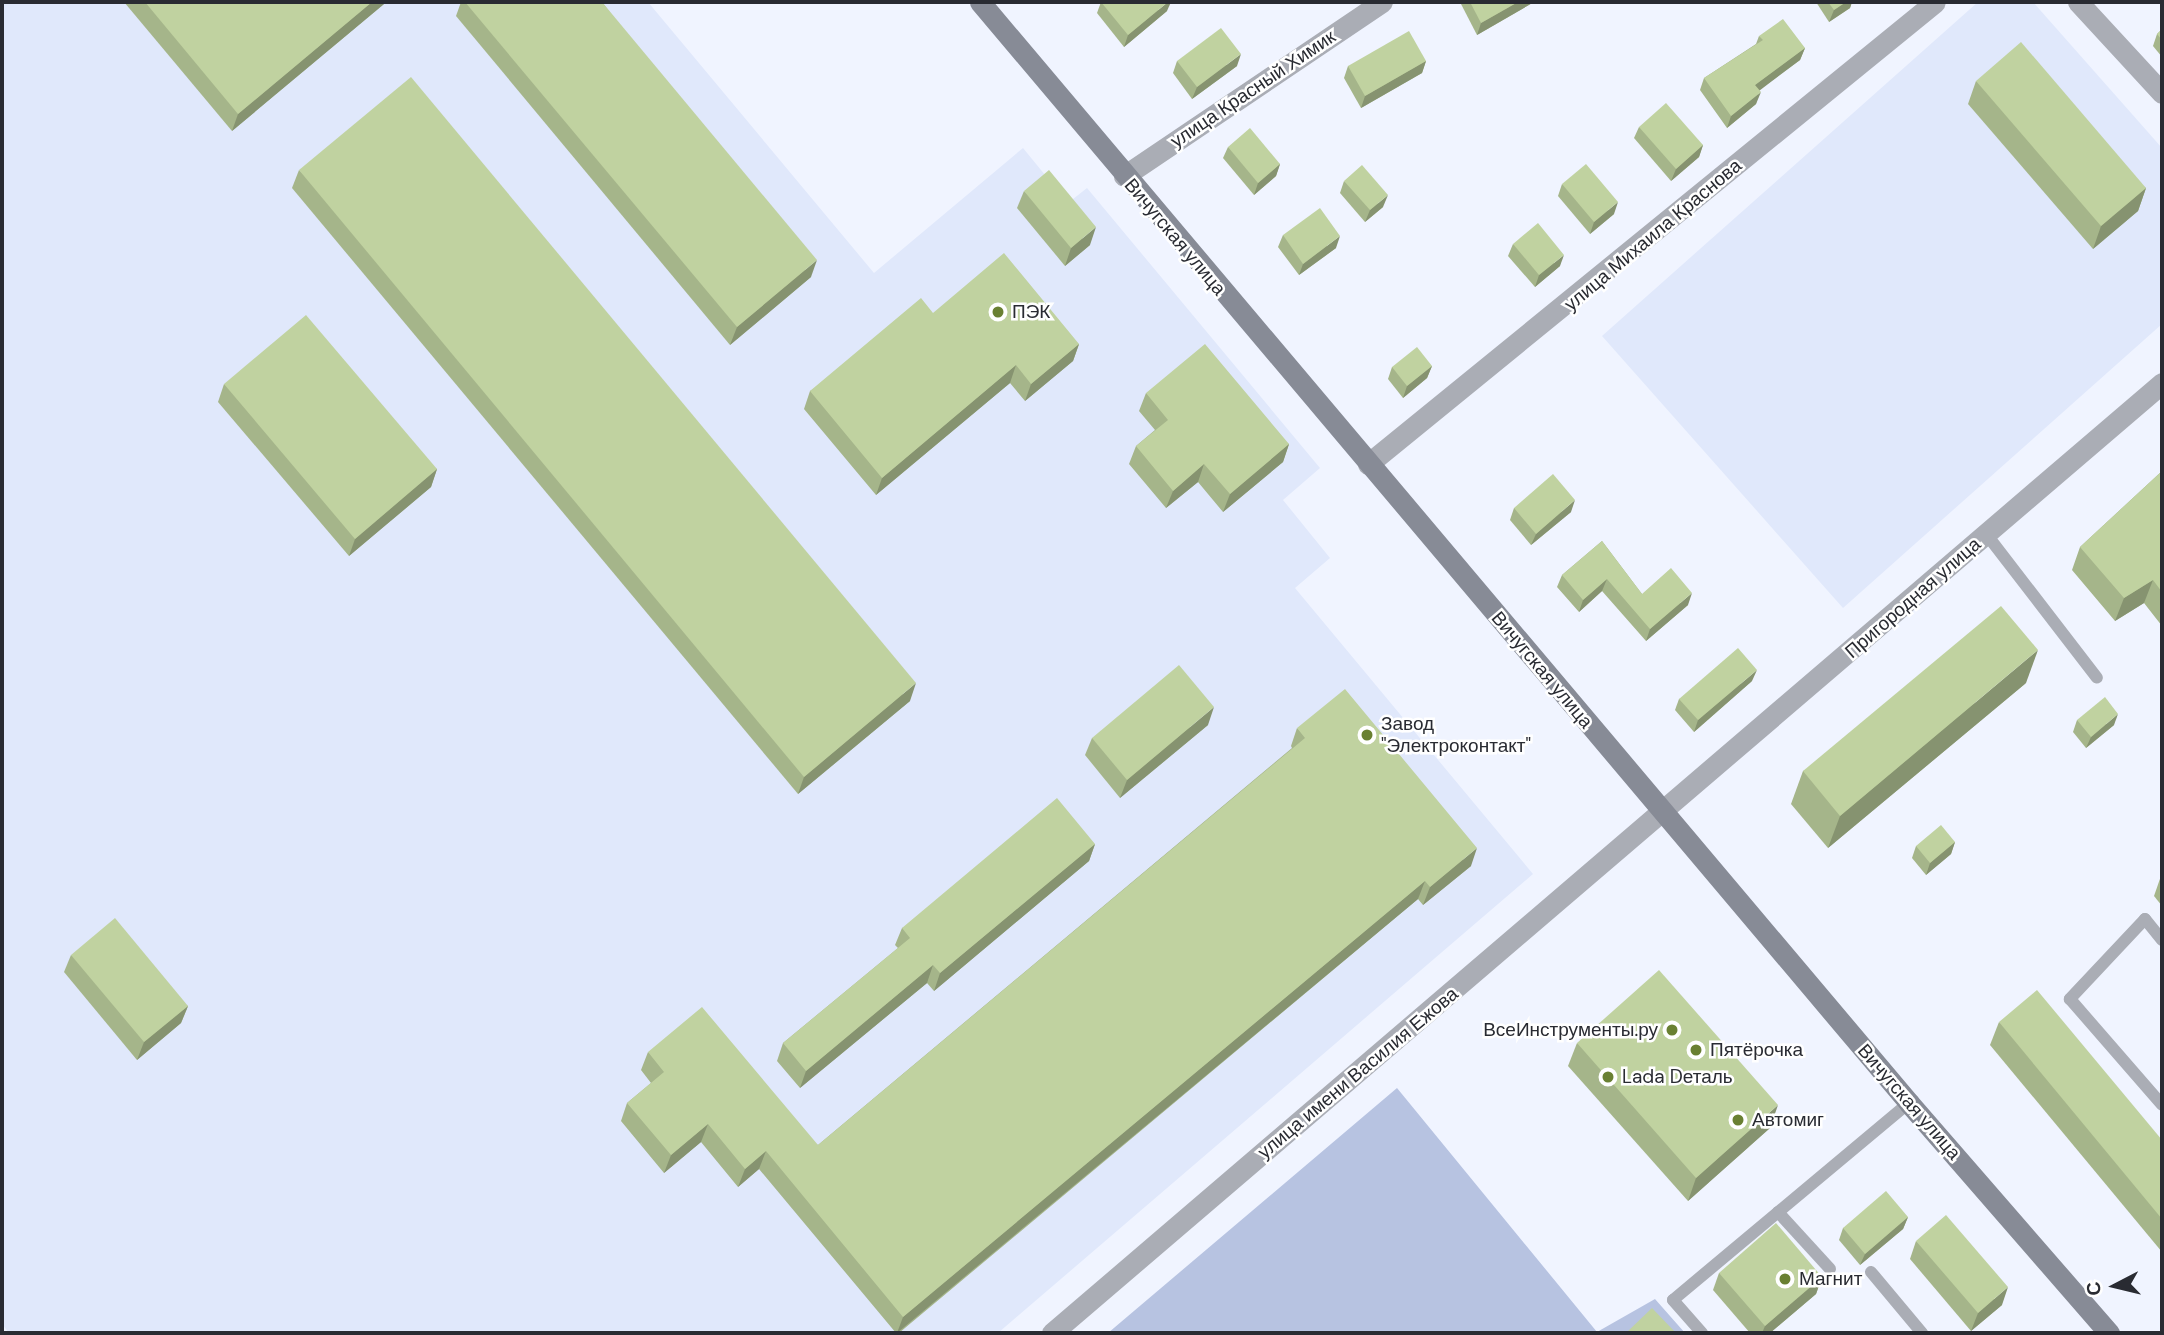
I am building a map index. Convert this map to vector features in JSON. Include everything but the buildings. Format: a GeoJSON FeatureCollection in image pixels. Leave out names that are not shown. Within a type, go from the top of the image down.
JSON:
{"type":"FeatureCollection","features":[{"type":"Feature","properties":{"kind":"main road","name":"Вичугская улица"},"geometry":{"type":"LineString","coordinates":[[980,2],[1124,176],[1909,1103],[2109,1333]]}},
{"type":"Feature","properties":{"kind":"street","name":"улица Красный Химик"},"geometry":{"type":"LineString","coordinates":[[1124,176],[1382,2]]}},
{"type":"Feature","properties":{"kind":"street","name":"улица Михаила Краснова"},"geometry":{"type":"LineString","coordinates":[[1368,464],[1935,2]]}},
{"type":"Feature","properties":{"kind":"street"},"geometry":{"type":"LineString","coordinates":[[2078,2],[2162,93]]}},
{"type":"Feature","properties":{"kind":"street","name":"Пригородная улица"},"geometry":{"type":"LineString","coordinates":[[1664,813],[2162,383]]}},
{"type":"Feature","properties":{"kind":"street","name":"улица имени Василия Ежова"},"geometry":{"type":"LineString","coordinates":[[1052,1333],[1664,813]]}},
{"type":"Feature","properties":{"kind":"lane"},"geometry":{"type":"LineString","coordinates":[[1987,535],[2097,678]]}},
{"type":"Feature","properties":{"kind":"lane"},"geometry":{"type":"LineString","coordinates":[[2162,940],[2145,919],[2070,999],[2162,1105]]}},
{"type":"Feature","properties":{"kind":"lane"},"geometry":{"type":"LineString","coordinates":[[1702,1333],[1673,1300],[1909,1103]]}},
{"type":"Feature","properties":{"kind":"lane"},"geometry":{"type":"LineString","coordinates":[[1778,1212],[1830,1269]]}},
{"type":"Feature","properties":{"kind":"lane"},"geometry":{"type":"LineString","coordinates":[[1871,1272],[1922,1333]]}},
{"type":"Feature","properties":{"kind":"shaded area","name":"Завод \"Электроконтакт\""},"geometry":{"type":"Polygon","coordinates":[[[2,2],[648,2],[874,273],[1023,148],[1068,203],[1087,188],[1320,468],[1283,500],[1330,558],[1295,588],[1533,874],[998,1333],[9,1333],[2,1324],[2,2]]]}},
{"type":"Feature","properties":{"kind":"shaded area"},"geometry":{"type":"Polygon","coordinates":[[[1978,2],[2033,2],[2162,148],[2162,324],[1843,608],[1602,336],[1978,2]]]}},
{"type":"Feature","properties":{"kind":"shaded area"},"geometry":{"type":"Polygon","coordinates":[[[1397,1088],[1597,1332],[1655,1299],[1685,1333],[1108,1333],[1397,1088]]]}},
{"type":"Feature","properties":{"kind":"place","name":"ПЭК"},"geometry":{"type":"Point","coordinates":[998,312]}},
{"type":"Feature","properties":{"kind":"place","name":"Завод \"Электроконтакт\""},"geometry":{"type":"Point","coordinates":[1367,735]}},
{"type":"Feature","properties":{"kind":"place","name":"ВсеИнструменты.ру"},"geometry":{"type":"Point","coordinates":[1672,1030]}},
{"type":"Feature","properties":{"kind":"place","name":"Пятёрочка"},"geometry":{"type":"Point","coordinates":[1696,1050]}},
{"type":"Feature","properties":{"kind":"place","name":"Lada Dеталь"},"geometry":{"type":"Point","coordinates":[1608,1077]}},
{"type":"Feature","properties":{"kind":"place","name":"Автомиг"},"geometry":{"type":"Point","coordinates":[1738,1120]}},
{"type":"Feature","properties":{"kind":"place","name":"Магнит"},"geometry":{"type":"Point","coordinates":[1785,1279]}}]}
